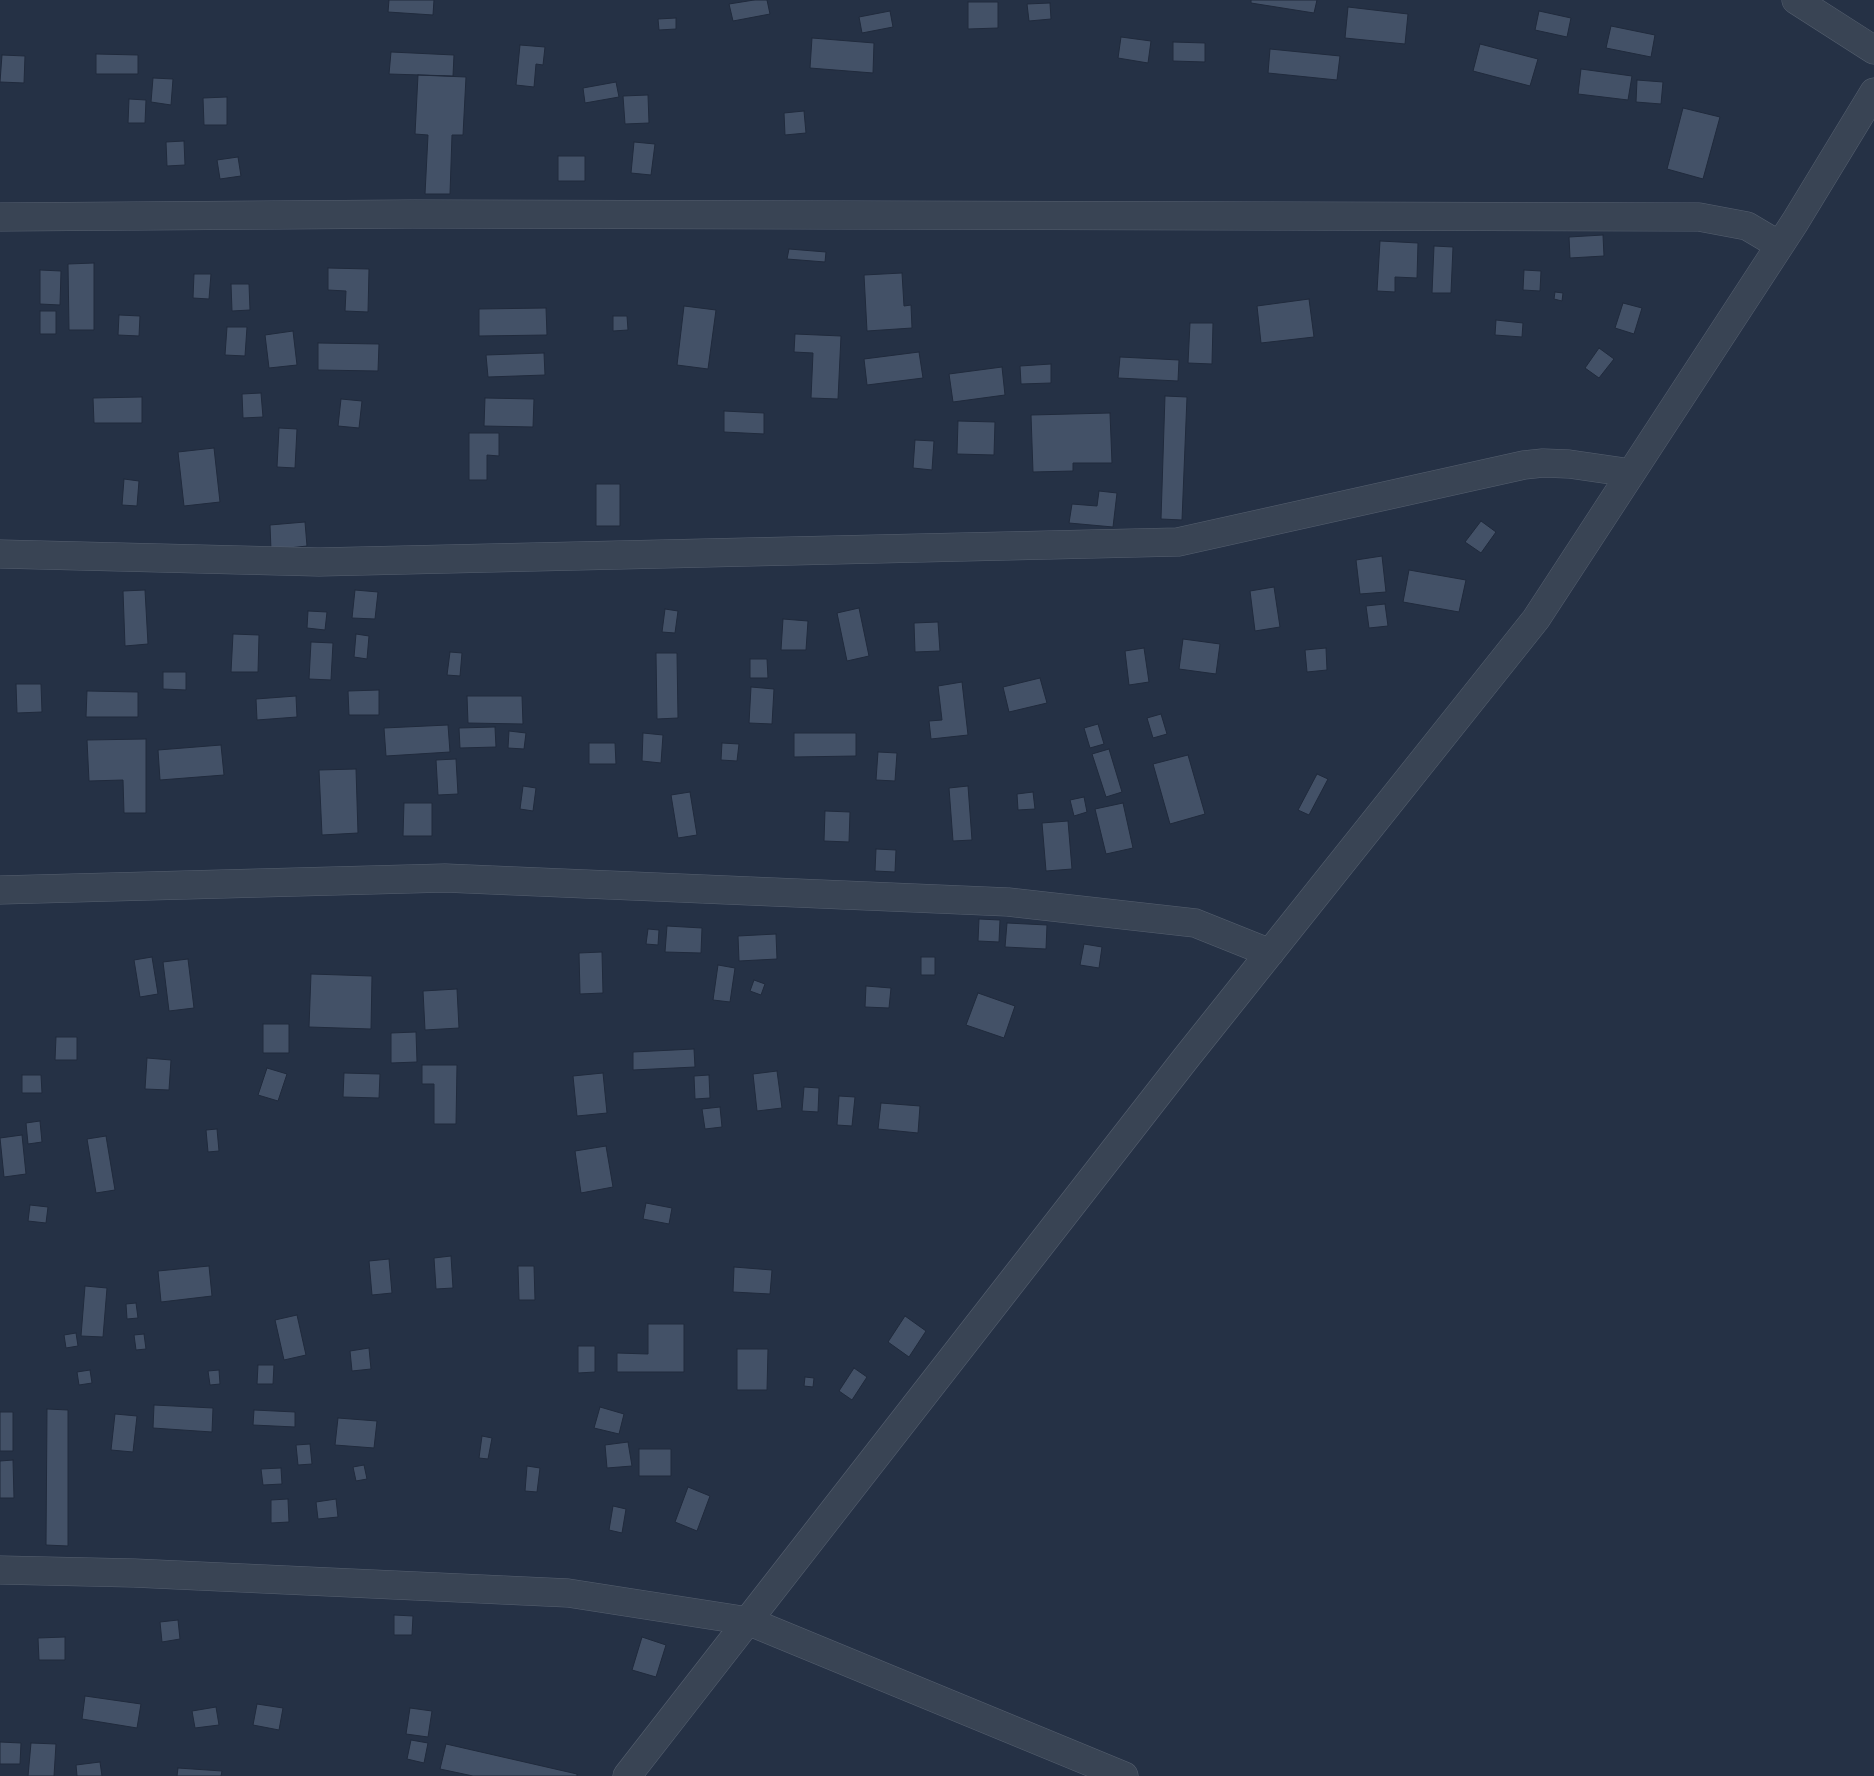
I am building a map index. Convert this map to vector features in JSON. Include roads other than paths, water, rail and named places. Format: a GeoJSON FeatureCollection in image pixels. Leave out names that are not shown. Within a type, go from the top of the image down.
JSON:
{"type":"FeatureCollection","features":[{"type":"Feature","properties":{"kind":"street"},"geometry":{"type":"LineString","coordinates":[[1796,0],[1874,50]]}},
{"type":"Feature","properties":{"kind":"street"},"geometry":{"type":"LineString","coordinates":[[627,1776],[1270,953],[1536,619],[1779,245],[1874,92]]}},
{"type":"Feature","properties":{"kind":"street"},"geometry":{"type":"LineString","coordinates":[[0,217],[470,214],[1699,217],[1747,226],[1779,245]]}},
{"type":"Feature","properties":{"kind":"street"},"geometry":{"type":"LineString","coordinates":[[0,554],[319,562],[1178,542],[1524,465],[1543,463],[1569,464],[1631,473]]}},
{"type":"Feature","properties":{"kind":"street"},"geometry":{"type":"LineString","coordinates":[[0,890],[445,878],[1008,902],[1195,923],[1270,953]]}},
{"type":"Feature","properties":{"kind":"street"},"geometry":{"type":"LineString","coordinates":[[0,1570],[134,1573],[568,1593],[748,1621],[1124,1776]]}}]}
